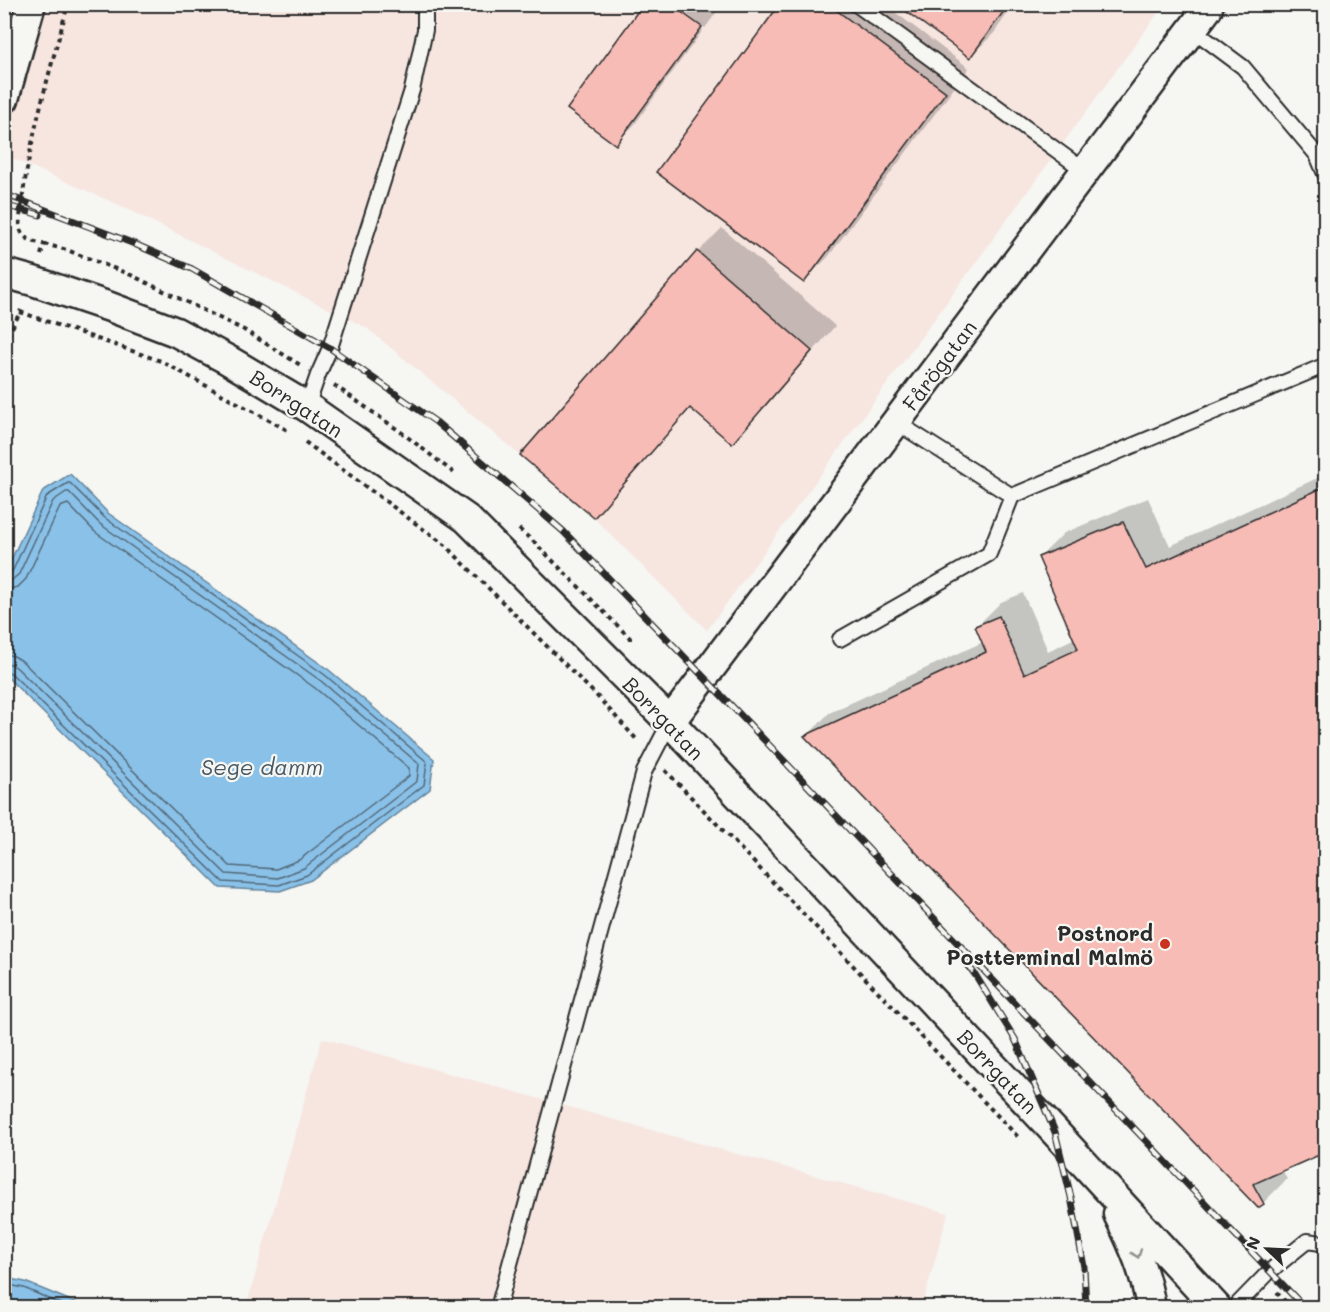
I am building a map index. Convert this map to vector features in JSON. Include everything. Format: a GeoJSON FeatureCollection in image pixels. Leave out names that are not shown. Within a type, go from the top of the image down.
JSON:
{"type":"FeatureCollection","features":[{"type":"Feature","properties":{"kind":"street"},"geometry":{"type":"LineString","coordinates":[[4,99],[32,4]]}},
{"type":"Feature","properties":{"kind":"street","name":"Fårögatan"},"geometry":{"type":"LineString","coordinates":[[670,722],[1200,18]]}},
{"type":"Feature","properties":{"kind":"street","name":"Borrgatan"},"geometry":{"type":"LineString","coordinates":[[4,273],[33,281],[176,332],[307,407],[467,519],[670,722],[1217,1308]]}},
{"type":"Feature","properties":{"kind":"street"},"geometry":{"type":"LineString","coordinates":[[1102,1183],[1134,1246],[1148,1289],[1150,1308]]}},
{"type":"Feature","properties":{"kind":"lane"},"geometry":{"type":"LineString","coordinates":[[307,407],[330,348],[412,90],[425,30],[425,4]]}},
{"type":"Feature","properties":{"kind":"lane"},"geometry":{"type":"LineString","coordinates":[[855,4],[1085,171]]}},
{"type":"Feature","properties":{"kind":"lane"},"geometry":{"type":"LineString","coordinates":[[1200,18],[1317,155],[1326,176]]}},
{"type":"Feature","properties":{"kind":"lane"},"geometry":{"type":"LineString","coordinates":[[840,639],[990,554],[1012,496],[1326,365]]}},
{"type":"Feature","properties":{"kind":"lane"},"geometry":{"type":"LineString","coordinates":[[896,422],[1012,496]]}},
{"type":"Feature","properties":{"kind":"lane"},"geometry":{"type":"LineString","coordinates":[[498,1308],[644,772],[670,722]]}},
{"type":"Feature","properties":{"kind":"lane"},"geometry":{"type":"LineString","coordinates":[[1234,1308],[1270,1271],[1307,1241],[1322,1243],[1326,1247]]}},
{"type":"Feature","properties":{"kind":"path"},"geometry":{"type":"LineString","coordinates":[[4,344],[33,281],[44,244],[27,239],[22,233],[21,210],[27,164],[68,4]]}},
{"type":"Feature","properties":{"kind":"path"},"geometry":{"type":"LineString","coordinates":[[1323,4],[1326,10]]}},
{"type":"Feature","properties":{"kind":"path"},"geometry":{"type":"LineString","coordinates":[[20,312],[161,362],[293,433]]}},
{"type":"Feature","properties":{"kind":"path"},"geometry":{"type":"LineString","coordinates":[[303,440],[445,546],[596,695],[1024,1142]]}},
{"type":"Feature","properties":{"kind":"shaded area"},"geometry":{"type":"Polygon","coordinates":[[[5,5],[1164,5],[707,630],[594,518],[367,328],[119,205],[5,155],[5,5]]]}},
{"type":"Feature","properties":{"kind":"shaded area"},"geometry":{"type":"Polygon","coordinates":[[[322,1038],[948,1213],[922,1307],[246,1308],[322,1038]]]}},
{"type":"Feature","properties":{"kind":"water","name":"Sege damm"},"geometry":{"type":"Polygon","coordinates":[[[70,474],[108,513],[329,670],[434,759],[430,789],[311,880],[280,891],[220,888],[5,675],[5,573],[43,491],[70,474]]]}},
{"type":"Feature","properties":{"kind":"water"},"geometry":{"type":"Polygon","coordinates":[[[5,1278],[25,1282],[86,1307],[5,1307],[5,1278]]]}},
{"type":"Feature","properties":{"kind":"building"},"geometry":{"type":"Polygon","coordinates":[[[643,4],[670,4],[702,27],[616,145],[567,109],[643,4]]]}},
{"type":"Feature","properties":{"kind":"building"},"geometry":{"type":"Polygon","coordinates":[[[780,4],[828,4],[946,92],[804,283],[656,172],[780,4]]]}},
{"type":"Feature","properties":{"kind":"building"},"geometry":{"type":"Polygon","coordinates":[[[896,4],[1009,4],[970,58],[896,4]]]}},
{"type":"Feature","properties":{"kind":"building"},"geometry":{"type":"Polygon","coordinates":[[[697,251],[812,351],[732,444],[690,408],[594,518],[520,455],[697,251]]]}},
{"type":"Feature","properties":{"kind":"building","name":"Postnord Postterminal Malmö"},"geometry":{"type":"Polygon","coordinates":[[[1326,486],[1326,1152],[1253,1184],[1264,1204],[1258,1208],[804,736],[986,652],[975,626],[999,616],[1024,674],[1078,649],[1038,557],[1123,522],[1146,569],[1326,486]]]}},
{"type":"Feature","properties":{"kind":"railway"},"geometry":{"type":"LineString","coordinates":[[4,194],[132,243],[192,269],[330,348],[436,422],[563,531],[1305,1308]]}},
{"type":"Feature","properties":{"kind":"railway"},"geometry":{"type":"LineString","coordinates":[[4,205],[40,215]]}},
{"type":"Feature","properties":{"kind":"railway"},"geometry":{"type":"LineString","coordinates":[[965,961],[1015,1039],[1055,1132],[1071,1197],[1084,1267],[1086,1308]]}},
{"type":"Feature","properties":{"kind":"place","name":"Postnord Postterminal Malmö"},"geometry":{"type":"Point","coordinates":[1165,944]}}]}
